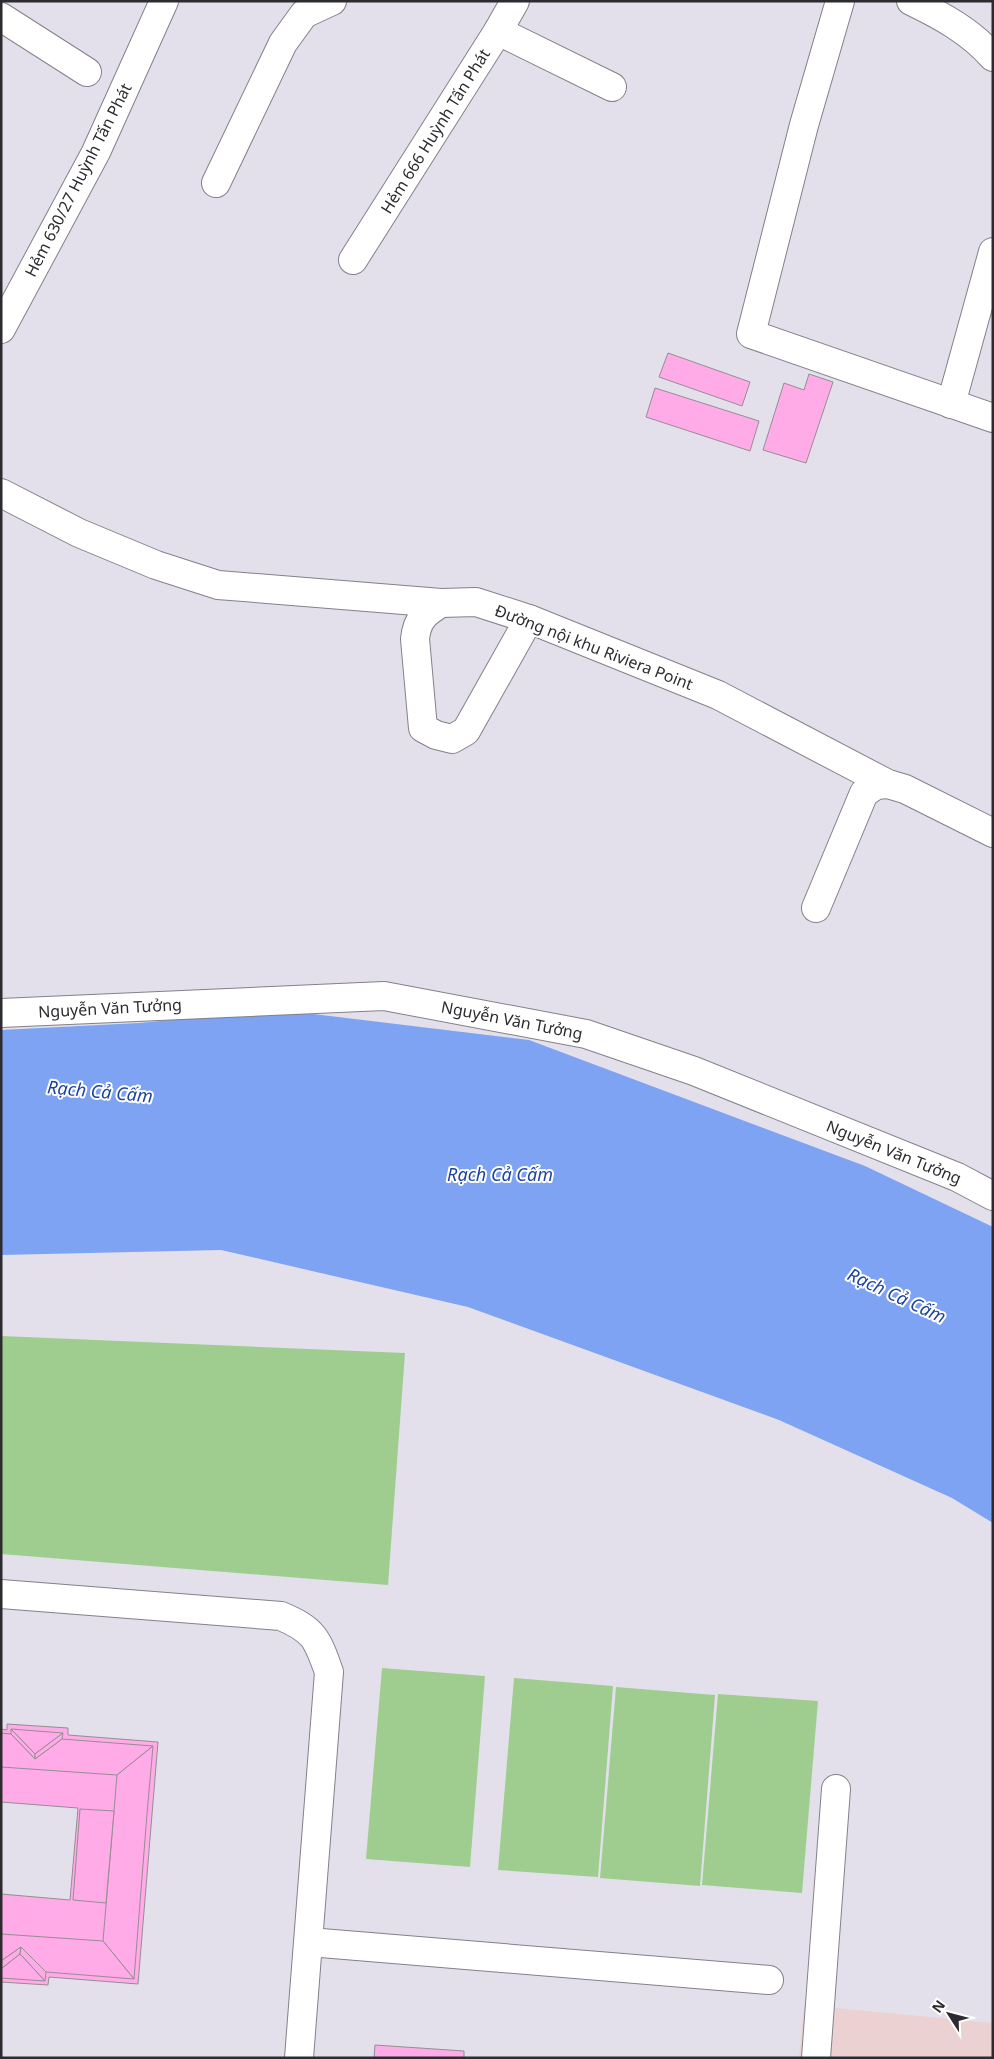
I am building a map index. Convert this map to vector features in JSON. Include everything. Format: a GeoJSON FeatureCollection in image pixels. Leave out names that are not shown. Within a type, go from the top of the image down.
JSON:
{"type":"FeatureCollection","features":[{"type":"Feature","properties":{"kind":"street","name":"Hẻm 630/27 Huỳnh Tấn Phát"},"geometry":{"type":"LineString","coordinates":[[1,329],[96,152],[164,1]]}},
{"type":"Feature","properties":{"kind":"street"},"geometry":{"type":"LineString","coordinates":[[216,183],[283,43],[304,14],[332,1]]}},
{"type":"Feature","properties":{"kind":"street","name":"Hẻm 666 Huỳnh Tấn Phát"},"geometry":{"type":"LineString","coordinates":[[353,260],[515,1]]}},
{"type":"Feature","properties":{"kind":"street"},"geometry":{"type":"LineString","coordinates":[[840,1],[804,126],[751,334],[993,418]]}},
{"type":"Feature","properties":{"kind":"street"},"geometry":{"type":"LineString","coordinates":[[912,1],[942,16],[978,40],[993,57]]}},
{"type":"Feature","properties":{"kind":"street"},"geometry":{"type":"LineString","coordinates":[[1,17],[87,72]]}},
{"type":"Feature","properties":{"kind":"street"},"geometry":{"type":"LineString","coordinates":[[498,31],[612,87]]}},
{"type":"Feature","properties":{"kind":"street"},"geometry":{"type":"LineString","coordinates":[[951,404],[993,252]]}},
{"type":"Feature","properties":{"kind":"street","name":"Đường nội khu Riviera Point"},"geometry":{"type":"LineString","coordinates":[[1,493],[79,533],[156,565],[218,585],[441,603],[476,602],[529,619],[718,695],[888,784],[905,790],[993,833]]}},
{"type":"Feature","properties":{"kind":"street"},"geometry":{"type":"LineString","coordinates":[[441,603],[428,611],[416,625],[415,639],[424,728],[436,735],[452,739],[466,731],[529,619]]}},
{"type":"Feature","properties":{"kind":"street"},"geometry":{"type":"LineString","coordinates":[[816,908],[864,794],[876,785],[888,784]]}},
{"type":"Feature","properties":{"kind":"street","name":"Nguyễn Văn Tưởng"},"geometry":{"type":"LineString","coordinates":[[1,1013],[374,996],[393,997],[586,1034],[694,1071],[957,1177],[993,1196]]}},
{"type":"Feature","properties":{"kind":"street"},"geometry":{"type":"LineString","coordinates":[[1,1594],[281,1616],[304,1626],[320,1646],[329,1672],[309,1942],[298,2058]]}},
{"type":"Feature","properties":{"kind":"street"},"geometry":{"type":"LineString","coordinates":[[816,2058],[836,1789]]}},
{"type":"Feature","properties":{"kind":"street"},"geometry":{"type":"LineString","coordinates":[[309,1942],[769,1980]]}},
{"type":"Feature","properties":{"kind":"shaded area"},"geometry":{"type":"Polygon","coordinates":[[[804,2005],[993,2023],[993,2058],[799,2058],[804,2005]]]}},
{"type":"Feature","properties":{"kind":"green space"},"geometry":{"type":"Polygon","coordinates":[[[1,1336],[405,1353],[388,1585],[1,1554],[1,1336]]]}},
{"type":"Feature","properties":{"kind":"green space"},"geometry":{"type":"Polygon","coordinates":[[[382,1668],[485,1676],[470,1867],[366,1859],[382,1668]]]}},
{"type":"Feature","properties":{"kind":"green space"},"geometry":{"type":"Polygon","coordinates":[[[514,1678],[613,1686],[598,1877],[498,1870],[514,1678]]]}},
{"type":"Feature","properties":{"kind":"green space"},"geometry":{"type":"Polygon","coordinates":[[[616,1687],[715,1695],[700,1886],[600,1878],[616,1687]]]}},
{"type":"Feature","properties":{"kind":"green space"},"geometry":{"type":"Polygon","coordinates":[[[718,1694],[818,1701],[802,1893],[702,1885],[718,1694]]]}},
{"type":"Feature","properties":{"kind":"water","name":"Rạch Cả Cấm"},"geometry":{"type":"Polygon","coordinates":[[[280,1010],[529,1040],[865,1166],[993,1227],[993,1523],[952,1498],[779,1420],[468,1307],[221,1250],[1,1255],[1,1030],[139,1023],[280,1010]]]}},
{"type":"Feature","properties":{"kind":"building"},"geometry":{"type":"Polygon","coordinates":[[[668,353],[750,382],[742,406],[659,377],[668,353]]]}},
{"type":"Feature","properties":{"kind":"building"},"geometry":{"type":"Polygon","coordinates":[[[809,374],[833,382],[806,463],[763,450],[784,383],[804,390],[809,374]]]}},
{"type":"Feature","properties":{"kind":"building"},"geometry":{"type":"Polygon","coordinates":[[[655,388],[759,421],[750,451],[646,417],[655,388]]]}},
{"type":"Feature","properties":{"kind":"building"},"geometry":{"type":"Polygon","coordinates":[[[7,1724],[68,1728],[68,1735],[158,1742],[138,1984],[49,1977],[48,1985],[1,1982],[1,1894],[70,1900],[78,1808],[1,1802],[1,1729],[7,1730],[7,1724]]]}},
{"type":"Feature","properties":{"kind":"building"},"geometry":{"type":"Polygon","coordinates":[[[11,1729],[63,1733],[35,1754],[11,1729]]]}},
{"type":"Feature","properties":{"kind":"building"},"geometry":{"type":"Polygon","coordinates":[[[11,1729],[35,1754],[35,1759],[11,1734],[11,1729]]]}},
{"type":"Feature","properties":{"kind":"building"},"geometry":{"type":"Polygon","coordinates":[[[1,1733],[11,1734],[35,1759],[62,1739],[153,1746],[117,1775],[1,1767],[1,1733]]]}},
{"type":"Feature","properties":{"kind":"building"},"geometry":{"type":"Polygon","coordinates":[[[63,1733],[62,1739],[35,1759],[35,1754],[63,1733]]]}},
{"type":"Feature","properties":{"kind":"building"},"geometry":{"type":"Polygon","coordinates":[[[153,1746],[134,1979],[103,1941],[117,1775],[153,1746]]]}},
{"type":"Feature","properties":{"kind":"building"},"geometry":{"type":"Polygon","coordinates":[[[80,1809],[114,1811],[106,1903],[73,1900],[80,1809]]]}},
{"type":"Feature","properties":{"kind":"building"},"geometry":{"type":"Polygon","coordinates":[[[1,1934],[103,1941],[134,1979],[46,1972],[21,1947],[1,1961],[1,1934]]]}},
{"type":"Feature","properties":{"kind":"building"},"geometry":{"type":"Polygon","coordinates":[[[21,1947],[20,1954],[1,1969],[1,1961],[21,1947]]]}},
{"type":"Feature","properties":{"kind":"building"},"geometry":{"type":"Polygon","coordinates":[[[21,1947],[46,1972],[45,1981],[20,1954],[21,1947]]]}},
{"type":"Feature","properties":{"kind":"building"},"geometry":{"type":"Polygon","coordinates":[[[20,1954],[45,1981],[1,1978],[1,1969],[20,1954]]]}},
{"type":"Feature","properties":{"kind":"building"},"geometry":{"type":"Polygon","coordinates":[[[375,2045],[464,2051],[464,2058],[374,2058],[375,2045]]]}}]}
